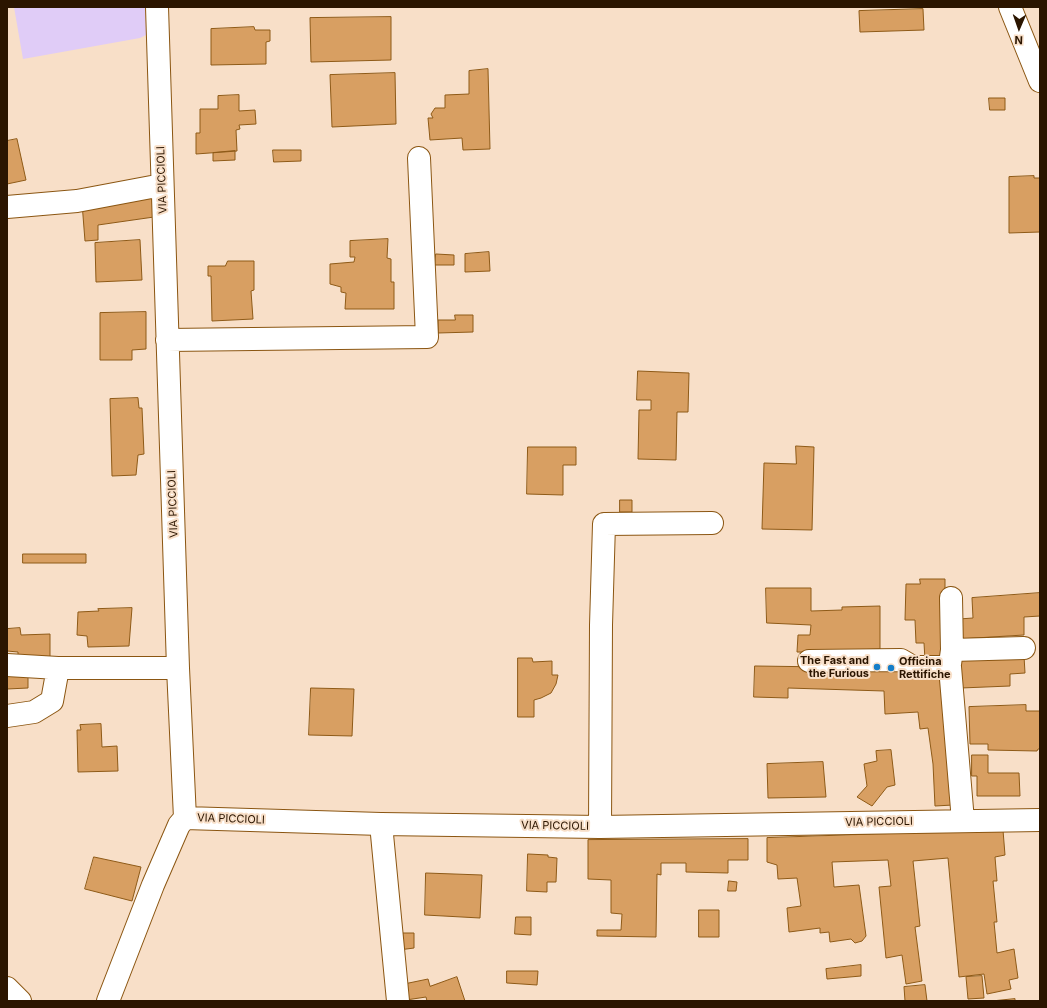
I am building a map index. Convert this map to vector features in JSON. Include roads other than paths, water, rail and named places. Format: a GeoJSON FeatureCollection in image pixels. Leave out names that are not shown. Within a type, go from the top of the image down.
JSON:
{"type":"FeatureCollection","features":[{"type":"Feature","properties":{"kind":"street","name":"VIA PICCIOLI"},"geometry":{"type":"LineString","coordinates":[[157,7],[178,668],[185,818],[381,824],[600,826],[1040,820]]}},
{"type":"Feature","properties":{"kind":"street"},"geometry":{"type":"LineString","coordinates":[[1010,7],[1040,80]]}},
{"type":"Feature","properties":{"kind":"street"},"geometry":{"type":"LineString","coordinates":[[167,340],[427,337],[419,158]]}},
{"type":"Feature","properties":{"kind":"street"},"geometry":{"type":"LineString","coordinates":[[7,208],[77,200],[162,185]]}},
{"type":"Feature","properties":{"kind":"street"},"geometry":{"type":"LineString","coordinates":[[600,826],[601,625],[604,524],[712,523]]}},
{"type":"Feature","properties":{"kind":"street"},"geometry":{"type":"LineString","coordinates":[[951,598],[951,659],[964,821]]}},
{"type":"Feature","properties":{"kind":"street"},"geometry":{"type":"LineString","coordinates":[[809,661],[901,660],[913,667],[951,659],[1024,648]]}},
{"type":"Feature","properties":{"kind":"street"},"geometry":{"type":"LineString","coordinates":[[7,665],[58,668],[178,668]]}},
{"type":"Feature","properties":{"kind":"street"},"geometry":{"type":"LineString","coordinates":[[7,716],[34,712],[52,701],[58,668]]}},
{"type":"Feature","properties":{"kind":"street"},"geometry":{"type":"LineString","coordinates":[[108,1001],[156,878],[179,825],[185,818]]}},
{"type":"Feature","properties":{"kind":"street"},"geometry":{"type":"LineString","coordinates":[[381,824],[398,1001]]}},
{"type":"Feature","properties":{"kind":"street"},"geometry":{"type":"LineString","coordinates":[[7,988],[20,1001]]}},
{"type":"Feature","properties":{"kind":"place","name":"The Fast and the Furious"},"geometry":{"type":"Point","coordinates":[877,667]}},
{"type":"Feature","properties":{"kind":"place","name":"Officina Rettifiche"},"geometry":{"type":"Point","coordinates":[891,668]}}]}
